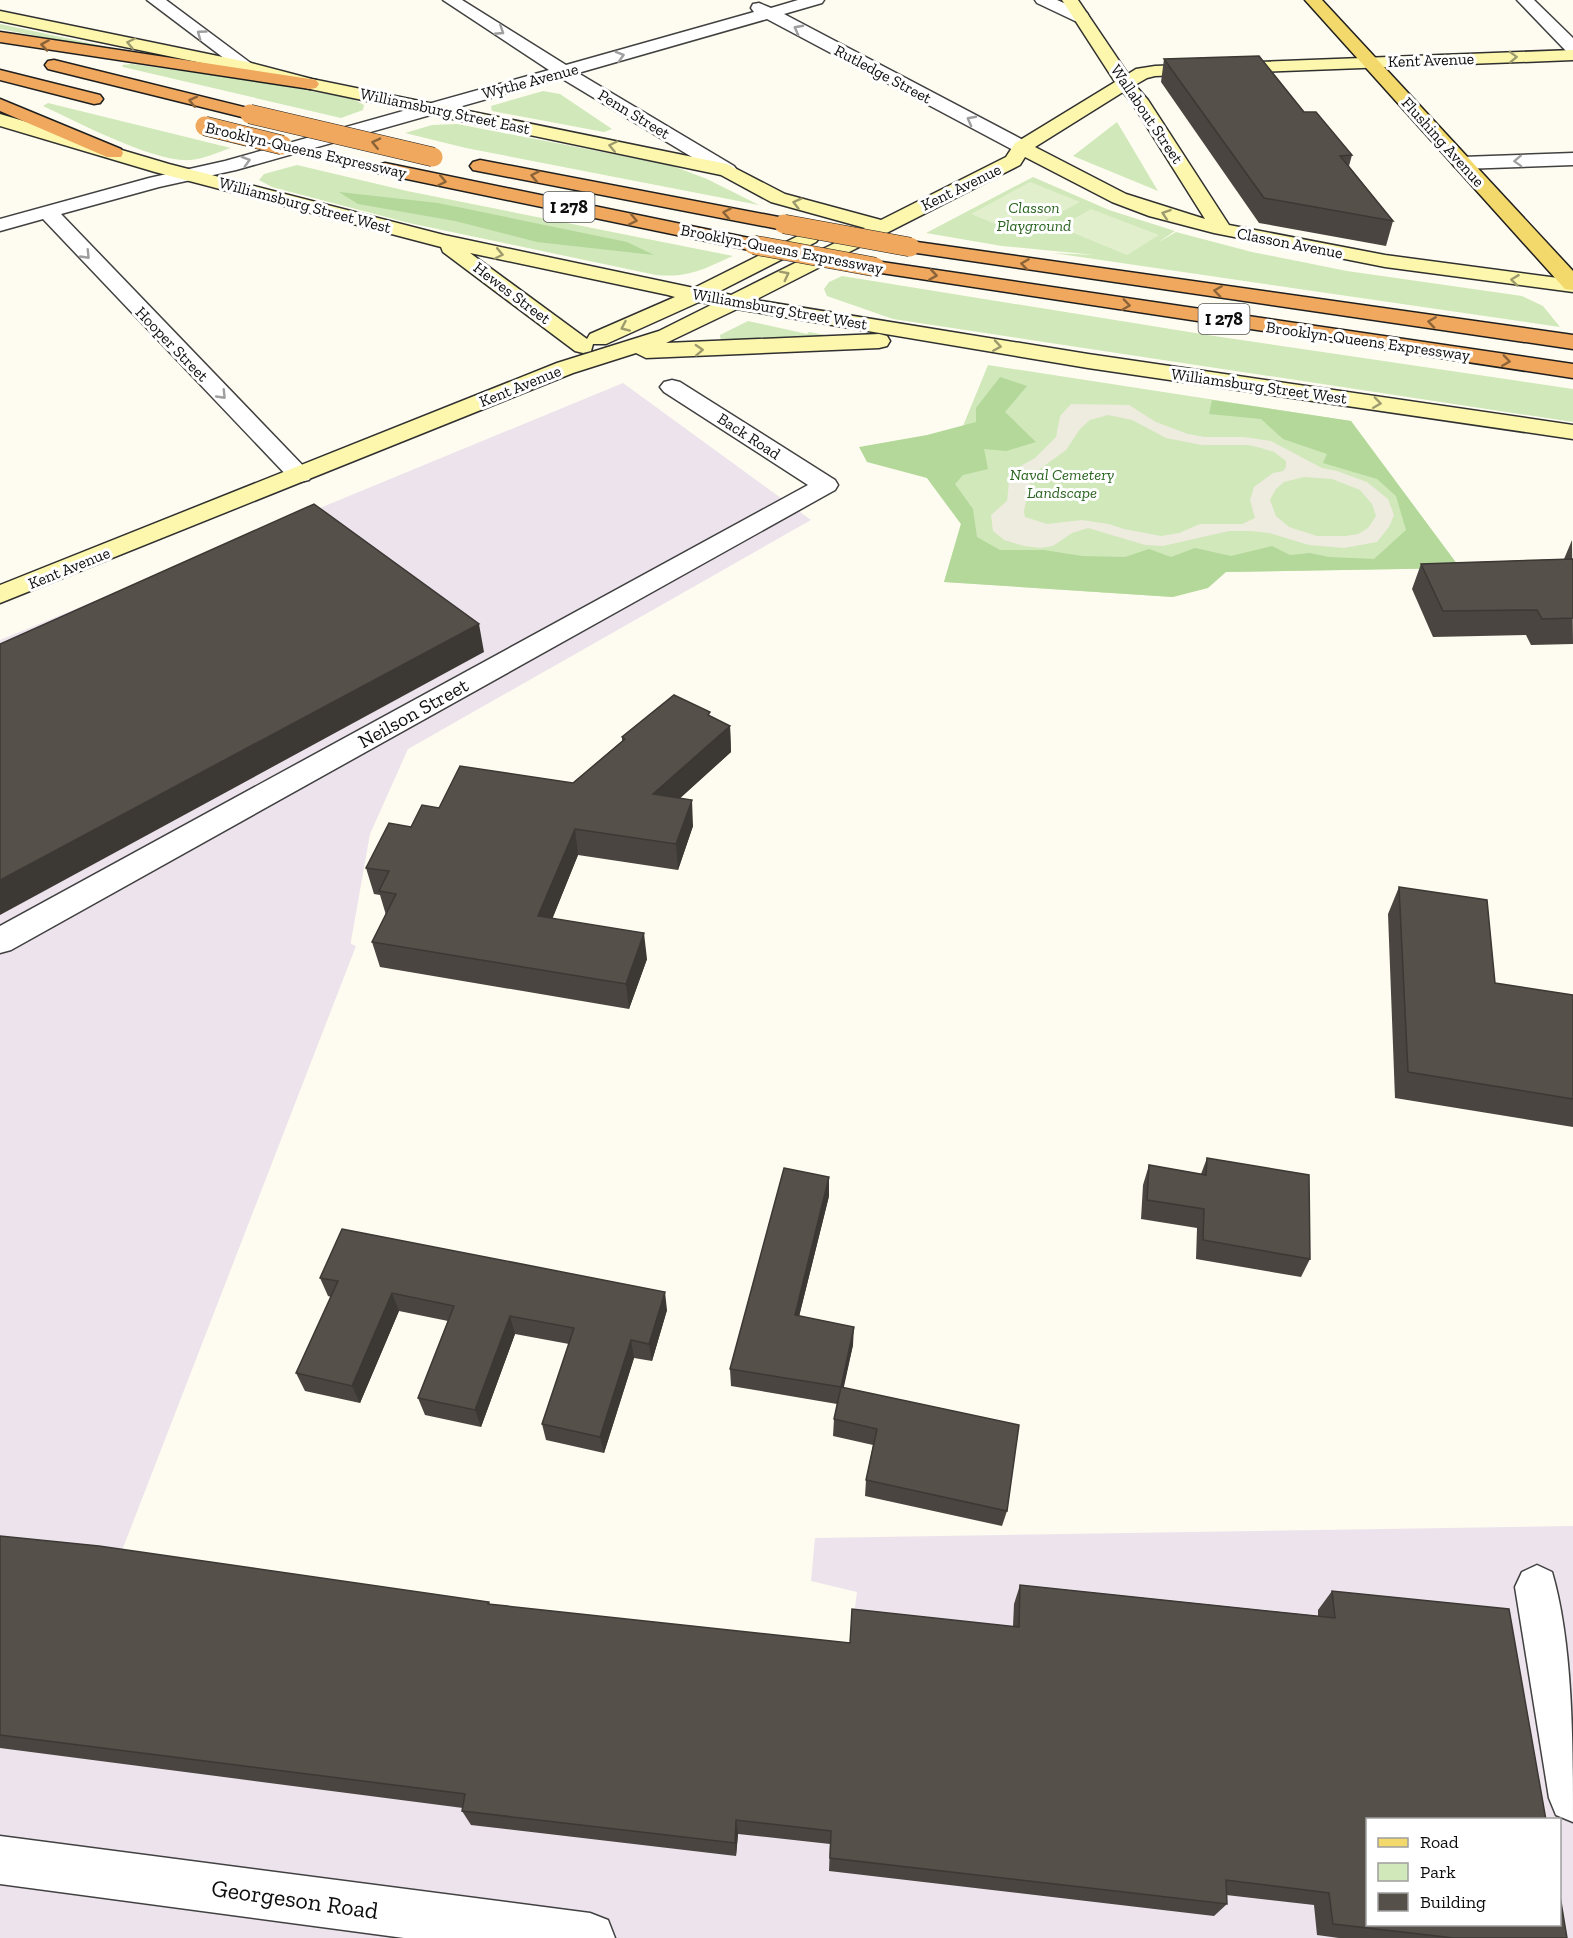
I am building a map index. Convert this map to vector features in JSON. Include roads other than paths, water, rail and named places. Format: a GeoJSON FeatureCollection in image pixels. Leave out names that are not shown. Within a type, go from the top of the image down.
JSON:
{"type":"FeatureCollection","features":[{"type":"Feature","properties":{"kind":"highway"},"geometry":{"type":"LineString","coordinates":[[0,37],[310,84]]}},
{"type":"Feature","properties":{"kind":"highway","name":"Brooklyn-Queens Expressway"},"geometry":{"type":"LineString","coordinates":[[0,51],[433,157],[784,224],[910,247],[1573,342]]}},
{"type":"Feature","properties":{"kind":"highway"},"geometry":{"type":"LineString","coordinates":[[0,75],[107,102]]}},
{"type":"Feature","properties":{"kind":"highway"},"geometry":{"type":"LineString","coordinates":[[0,104],[114,153]]}},
{"type":"Feature","properties":{"kind":"highway","name":"Brooklyn-Queens Expressway"},"geometry":{"type":"LineString","coordinates":[[183,121],[328,156]]}},
{"type":"Feature","properties":{"kind":"highway","name":"Brooklyn-Queens Expressway"},"geometry":{"type":"LineString","coordinates":[[362,164],[754,245],[876,267],[1573,371]]}},
{"type":"Feature","properties":{"kind":"main road","name":"Wallabout Street"},"geometry":{"type":"LineString","coordinates":[[1070,0],[1126,85],[1139,100],[1222,229]]}},
{"type":"Feature","properties":{"kind":"main road","name":"Flushing Avenue"},"geometry":{"type":"LineString","coordinates":[[1313,0],[1573,285]]}},
{"type":"Feature","properties":{"kind":"main road","name":"Williamsburg Street East"},"geometry":{"type":"LineString","coordinates":[[0,16],[248,67],[310,84],[727,170],[778,198],[882,226]]}},
{"type":"Feature","properties":{"kind":"main road","name":"Kent Avenue"},"geometry":{"type":"LineString","coordinates":[[0,596],[583,345],[697,294],[770,256],[997,151],[1022,147],[1126,85],[1142,73],[1573,55]]}},
{"type":"Feature","properties":{"kind":"main road","name":"Williamsburg Street West"},"geometry":{"type":"LineString","coordinates":[[0,120],[442,242],[697,294],[940,337],[1573,432]]}},
{"type":"Feature","properties":{"kind":"main road","name":"Kent Avenue"},"geometry":{"type":"LineString","coordinates":[[0,578],[565,368],[667,336],[1013,161],[1022,147]]}},
{"type":"Feature","properties":{"kind":"main road","name":"Classon Avenue"},"geometry":{"type":"LineString","coordinates":[[1022,147],[1050,164],[1120,198],[1176,217],[1222,229],[1391,262],[1470,274],[1573,285]]}},
{"type":"Feature","properties":{"kind":"main road","name":"Hewes Street"},"geometry":{"type":"LineString","coordinates":[[442,242],[583,345]]}},
{"type":"Feature","properties":{"kind":"main road"},"geometry":{"type":"LineString","coordinates":[[620,351],[692,351],[940,337]]}},
{"type":"Feature","properties":{"kind":"street"},"geometry":{"type":"LineString","coordinates":[[155,0],[248,67]]}},
{"type":"Feature","properties":{"kind":"street","name":"Penn Street"},"geometry":{"type":"LineString","coordinates":[[451,0],[564,72],[727,170]]}},
{"type":"Feature","properties":{"kind":"street","name":"Rutledge Street"},"geometry":{"type":"LineString","coordinates":[[744,0],[1022,147]]}},
{"type":"Feature","properties":{"kind":"street","name":"Wythe Avenue"},"geometry":{"type":"LineString","coordinates":[[0,225],[189,174],[230,166],[816,0]]}},
{"type":"Feature","properties":{"kind":"street"},"geometry":{"type":"LineString","coordinates":[[1043,0],[1081,17]]}},
{"type":"Feature","properties":{"kind":"street"},"geometry":{"type":"LineString","coordinates":[[1525,0],[1573,48]]}},
{"type":"Feature","properties":{"kind":"street"},"geometry":{"type":"LineString","coordinates":[[1462,163],[1573,159]]}},
{"type":"Feature","properties":{"kind":"street","name":"Hooper Street"},"geometry":{"type":"LineString","coordinates":[[47,212],[294,468]]}},
{"type":"Feature","properties":{"kind":"street","name":"Back Road"},"geometry":{"type":"LineString","coordinates":[[672,387],[826,485]]}},
{"type":"Feature","properties":{"kind":"street","name":"Neilson Street"},"geometry":{"type":"LineString","coordinates":[[0,941],[826,485]]}},
{"type":"Feature","properties":{"kind":"street"},"geometry":{"type":"LineString","coordinates":[[1537,1587],[1573,1798]]}},
{"type":"Feature","properties":{"kind":"street","name":"Georgeson Road"},"geometry":{"type":"LineString","coordinates":[[0,1860],[590,1938]]}},
{"type":"Feature","properties":{"kind":"park label","name":"Classon Playground"},"geometry":{"type":"Point","coordinates":[1034,216]}},
{"type":"Feature","properties":{"kind":"park label","name":"Naval Cemetery Landscape"},"geometry":{"type":"Point","coordinates":[1062,483]}}]}
